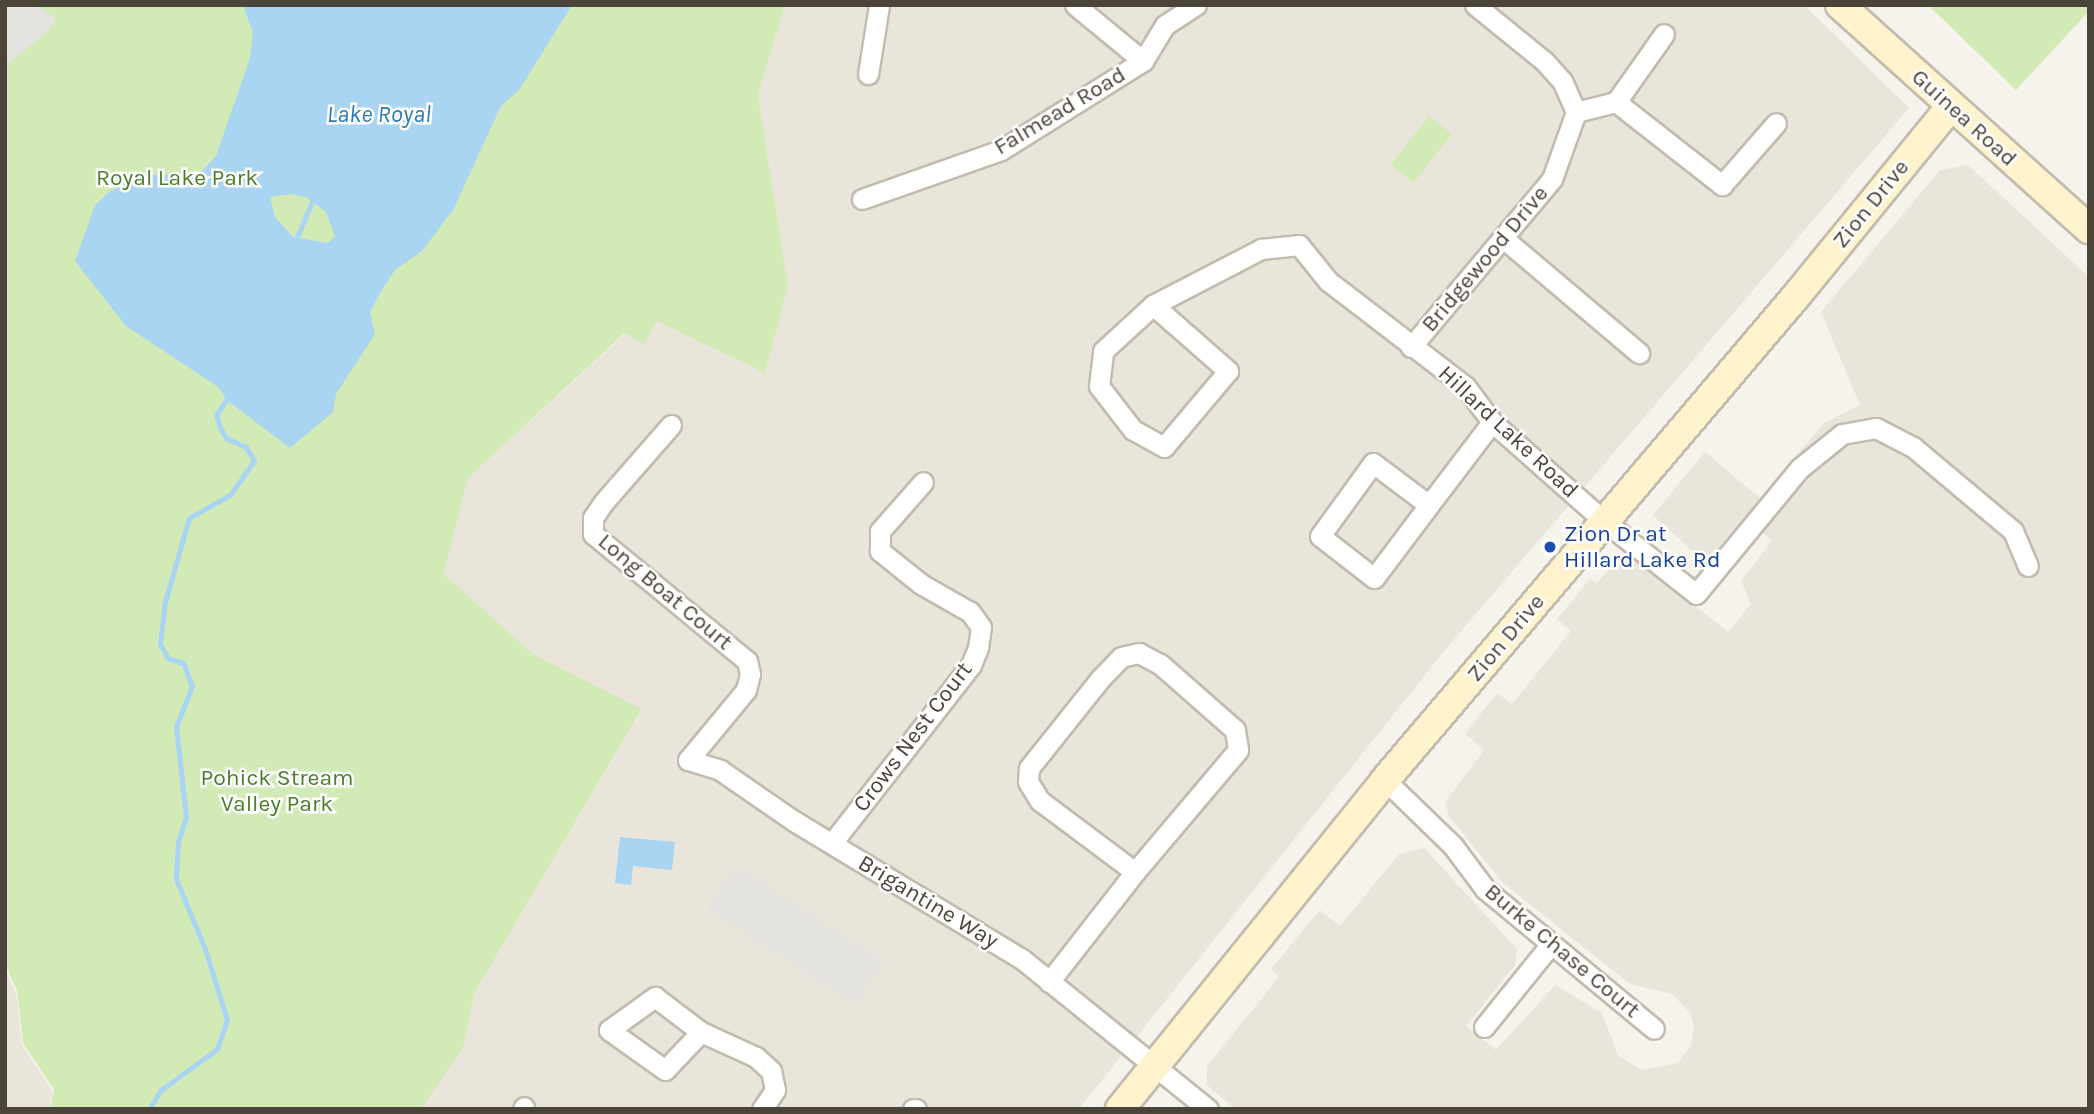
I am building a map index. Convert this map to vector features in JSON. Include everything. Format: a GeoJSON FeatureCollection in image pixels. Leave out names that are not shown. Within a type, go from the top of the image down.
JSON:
{"type":"FeatureCollection","features":[{"type":"Feature","properties":{"kind":"street"},"geometry":{"type":"LineString","coordinates":[[868,74],[878,5]]}},
{"type":"Feature","properties":{"kind":"street"},"geometry":{"type":"LineString","coordinates":[[1076,5],[1143,61]]}},
{"type":"Feature","properties":{"kind":"street","name":"Falmead Road"},"geometry":{"type":"LineString","coordinates":[[862,199],[1001,150],[1143,61],[1165,25],[1196,5]]}},
{"type":"Feature","properties":{"kind":"street"},"geometry":{"type":"LineString","coordinates":[[1475,5],[1544,61],[1562,81],[1576,112],[1616,102],[1664,34]]}},
{"type":"Feature","properties":{"kind":"street","name":"Guinea Road"},"geometry":{"type":"LineString","coordinates":[[1840,5],[2089,229]]}},
{"type":"Feature","properties":{"kind":"street"},"geometry":{"type":"LineString","coordinates":[[1616,102],[1721,185],[1776,123]]}},
{"type":"Feature","properties":{"kind":"street","name":"Zion Drive"},"geometry":{"type":"LineString","coordinates":[[1120,1109],[1385,780],[1951,106]]}},
{"type":"Feature","properties":{"kind":"street","name":"Bridgewood Drive"},"geometry":{"type":"LineString","coordinates":[[1411,346],[1552,179],[1576,112]]}},
{"type":"Feature","properties":{"kind":"street"},"geometry":{"type":"LineString","coordinates":[[1504,239],[1639,353]]}},
{"type":"Feature","properties":{"kind":"street","name":"Hillard Lake Road"},"geometry":{"type":"LineString","coordinates":[[1153,305],[1261,249],[1299,245],[1328,281],[1465,386],[1492,422],[1604,521],[1696,594],[1800,468],[1842,434],[1876,428],[1913,447],[2013,531],[2028,566]]}},
{"type":"Feature","properties":{"kind":"street"},"geometry":{"type":"LineString","coordinates":[[1153,305],[1228,371],[1164,447],[1133,430],[1099,386],[1103,351],[1153,305]]}},
{"type":"Feature","properties":{"kind":"street"},"geometry":{"type":"LineString","coordinates":[[1429,505],[1373,463],[1320,536],[1374,578],[1492,422]]}},
{"type":"Feature","properties":{"kind":"street","name":"Long Boat Court"},"geometry":{"type":"LineString","coordinates":[[671,425],[603,503],[593,518],[593,534],[747,661],[750,674],[734,708],[688,760]]}},
{"type":"Feature","properties":{"kind":"street","name":"Crows Nest Court"},"geometry":{"type":"LineString","coordinates":[[832,843],[971,664],[978,648],[981,627],[970,612],[921,584],[880,551],[880,531],[923,482]]}},
{"type":"Feature","properties":{"kind":"street"},"geometry":{"type":"LineString","coordinates":[[1049,982],[1135,872],[1238,750],[1235,730],[1160,664],[1139,653],[1121,657],[1100,679],[1029,768],[1028,782],[1040,801],[1135,872]]}},
{"type":"Feature","properties":{"kind":"street","name":"Brigantine Way"},"geometry":{"type":"LineString","coordinates":[[688,760],[720,770],[832,843],[1022,959],[1208,1109]]}},
{"type":"Feature","properties":{"kind":"street","name":"Burke Chase Court"},"geometry":{"type":"LineString","coordinates":[[1385,780],[1453,846],[1485,889],[1654,1029]]}},
{"type":"Feature","properties":{"kind":"street"},"geometry":{"type":"LineString","coordinates":[[1484,1027],[1551,944]]}},
{"type":"Feature","properties":{"kind":"street"},"geometry":{"type":"LineString","coordinates":[[701,1032],[756,1057],[771,1071],[775,1090],[762,1109]]}},
{"type":"Feature","properties":{"kind":"shaded area"},"geometry":{"type":"Polygon","coordinates":[[[5,5],[35,5],[56,18],[48,32],[5,65],[5,5]]]}},
{"type":"Feature","properties":{"kind":"shaded area"},"geometry":{"type":"Polygon","coordinates":[[[785,5],[1804,5],[1909,108],[1445,650],[1079,1109],[419,1109],[464,1046],[474,994],[642,710],[533,654],[444,574],[468,478],[646,315],[765,372],[788,286],[758,95],[785,5]]]}},
{"type":"Feature","properties":{"kind":"shaded area"},"geometry":{"type":"Polygon","coordinates":[[[1968,165],[2089,277],[2089,1109],[1235,1109],[1207,1085],[1207,1066],[1279,977],[1271,969],[1320,910],[1340,926],[1399,854],[1424,848],[1517,949],[1515,965],[1466,1026],[1496,1050],[1555,985],[1602,1013],[1618,1055],[1641,1070],[1678,1063],[1691,1046],[1694,1026],[1691,1014],[1672,994],[1630,984],[1503,883],[1449,816],[1445,802],[1484,750],[1465,734],[1497,693],[1512,704],[1571,631],[1557,619],[1590,579],[1596,583],[1628,551],[1728,632],[1751,604],[1741,581],[1772,541],[1744,518],[1715,553],[1699,557],[1653,515],[1705,452],[1760,498],[1824,423],[1860,405],[1821,312],[1940,170],[1968,165]]]}},
{"type":"Feature","properties":{"kind":"shaded area"},"geometry":{"type":"Polygon","coordinates":[[[735,865],[883,961],[855,1005],[707,909],[735,865]]]}},
{"type":"Feature","properties":{"kind":"shaded area"},"geometry":{"type":"Polygon","coordinates":[[[5,969],[16,993],[22,1045],[53,1092],[49,1109],[5,1109],[5,969]]]}},
{"type":"Feature","properties":{"kind":"green space","name":"Pohick Stream Valley Park"},"geometry":{"type":"Polygon","coordinates":[[[5,5],[785,5],[758,95],[788,286],[765,373],[657,321],[644,344],[625,333],[468,478],[444,574],[533,654],[642,709],[474,994],[464,1046],[421,1109],[50,1109],[54,1090],[23,1043],[17,991],[5,964],[5,5]]]}},
{"type":"Feature","properties":{"kind":"green space"},"geometry":{"type":"Polygon","coordinates":[[[1928,5],[2089,5],[2089,11],[2016,90],[1928,5]]]}},
{"type":"Feature","properties":{"kind":"green space"},"geometry":{"type":"Polygon","coordinates":[[[1429,116],[1452,134],[1414,183],[1391,165],[1429,116]]]}},
{"type":"Feature","properties":{"kind":"water","name":"Lake Royal"},"geometry":{"type":"Polygon","coordinates":[[[243,5],[572,5],[519,90],[501,106],[453,210],[422,251],[395,270],[383,288],[370,312],[375,334],[336,394],[333,412],[290,448],[228,401],[218,387],[126,326],[75,261],[95,205],[109,192],[128,181],[152,175],[199,174],[216,156],[250,58],[253,33],[243,5]],[[292,194],[270,197],[275,217],[293,237],[328,243],[335,236],[326,212],[308,198],[292,194]]]}},
{"type":"Feature","properties":{"kind":"water"},"geometry":{"type":"Polygon","coordinates":[[[620,837],[675,842],[672,870],[633,866],[631,885],[615,883],[620,837]]]}},
{"type":"Feature","properties":{"kind":"waterway"},"geometry":{"type":"LineString","coordinates":[[294,244],[315,195]]}},
{"type":"Feature","properties":{"kind":"waterway"},"geometry":{"type":"LineString","coordinates":[[149,1109],[161,1090],[217,1049],[227,1020],[205,949],[176,879],[178,842],[186,817],[176,727],[192,686],[183,663],[168,658],[160,644],[165,602],[189,518],[230,495],[254,461],[246,447],[226,438],[220,427],[216,415],[230,394]]}},
{"type":"Feature","properties":{"kind":"place","name":"Zion Dr at Hillard Lake Rd"},"geometry":{"type":"Point","coordinates":[1550,547]}},
{"type":"Feature","properties":{"kind":"park label","name":"Royal Lake Park"},"geometry":{"type":"Point","coordinates":[177,178]}}]}
